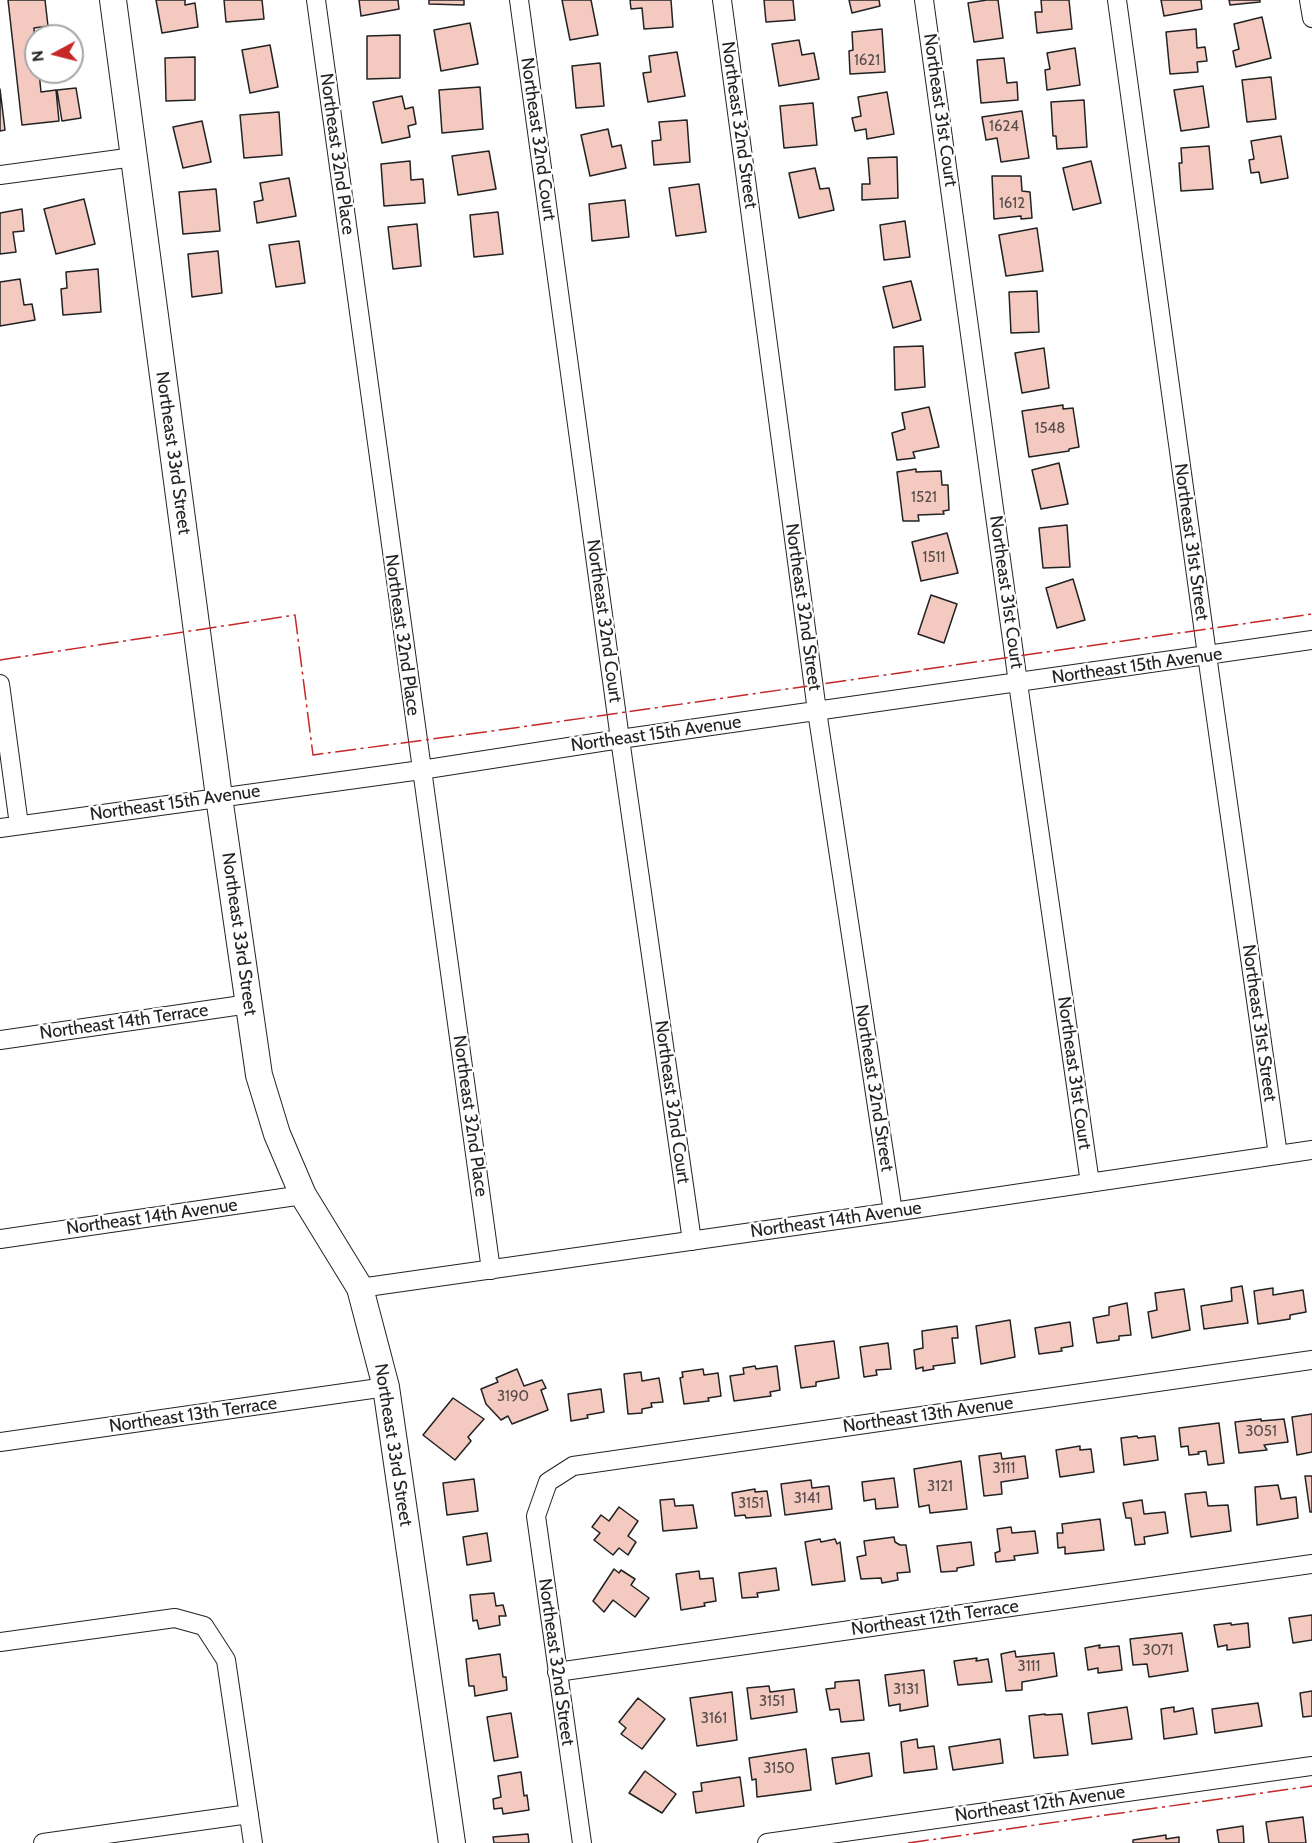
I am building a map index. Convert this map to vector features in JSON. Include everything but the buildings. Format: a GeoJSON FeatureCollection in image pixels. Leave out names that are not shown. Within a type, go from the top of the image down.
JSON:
{"type":"FeatureCollection","features":[{"type":"Feature","properties":{"kind":"street","name":"Northeast 33rd Street"},"geometry":{"type":"LineString","coordinates":[[113,0],[219,797],[259,1075],[278,1134],[303,1196],[360,1288],[386,1387],[452,1843]]}},
{"type":"Feature","properties":{"kind":"street","name":"Northeast 32nd Place"},"geometry":{"type":"LineString","coordinates":[[316,0],[491,1270]]}},
{"type":"Feature","properties":{"kind":"street","name":"Northeast 32nd Court"},"geometry":{"type":"LineString","coordinates":[[519,0],[620,739],[692,1241]]}},
{"type":"Feature","properties":{"kind":"street","name":"Northeast 32nd Street"},"geometry":{"type":"LineString","coordinates":[[722,0],[818,711],[893,1212]]}},
{"type":"Feature","properties":{"kind":"street","name":"Northeast 31st Court"},"geometry":{"type":"LineString","coordinates":[[924,0],[1018,684],[1090,1183]]}},
{"type":"Feature","properties":{"kind":"street","name":"Northeast 31st Street"},"geometry":{"type":"LineString","coordinates":[[1117,0],[1278,1155]]}},
{"type":"Feature","properties":{"kind":"street"},"geometry":{"type":"LineString","coordinates":[[1310,0],[1312,18]]}},
{"type":"Feature","properties":{"kind":"street"},"geometry":{"type":"LineString","coordinates":[[0,175],[134,157]]}},
{"type":"Feature","properties":{"kind":"street","name":"Northeast 15th Avenue"},"geometry":{"type":"LineString","coordinates":[[0,828],[421,770],[620,739],[1018,684],[1312,640]]}},
{"type":"Feature","properties":{"kind":"street"},"geometry":{"type":"LineString","coordinates":[[0,684],[19,825]]}},
{"type":"Feature","properties":{"kind":"street","name":"Northeast 14th Terrace"},"geometry":{"type":"LineString","coordinates":[[0,1040],[249,1004]]}},
{"type":"Feature","properties":{"kind":"street","name":"Northeast 14th Avenue"},"geometry":{"type":"LineString","coordinates":[[360,1288],[1312,1150]]}},
{"type":"Feature","properties":{"kind":"street","name":"Northeast 14th Avenue"},"geometry":{"type":"LineString","coordinates":[[0,1239],[303,1196]]}},
{"type":"Feature","properties":{"kind":"street","name":"Northeast 13th Avenue"},"geometry":{"type":"LineString","coordinates":[[548,1482],[573,1467],[1312,1360]]}},
{"type":"Feature","properties":{"kind":"street","name":"Northeast 13th Terrace"},"geometry":{"type":"LineString","coordinates":[[0,1442],[386,1387]]}},
{"type":"Feature","properties":{"kind":"street","name":"Northeast 32nd Street"},"geometry":{"type":"LineString","coordinates":[[548,1482],[536,1516],[582,1843]]}},
{"type":"Feature","properties":{"kind":"street","name":"Northeast 12th Terrace"},"geometry":{"type":"LineString","coordinates":[[557,1672],[1312,1564]]}},
{"type":"Feature","properties":{"kind":"street"},"geometry":{"type":"LineString","coordinates":[[0,1642],[175,1618],[204,1626],[226,1660],[253,1843]]}},
{"type":"Feature","properties":{"kind":"street","name":"Northeast 12th Avenue"},"geometry":{"type":"LineString","coordinates":[[767,1843],[1312,1766]]}},
{"type":"Feature","properties":{"kind":"street"},"geometry":{"type":"LineString","coordinates":[[43,1843],[249,1814]]}},
{"type":"Feature","properties":{"kind":"power"},"geometry":{"type":"LineString","coordinates":[[0,660],[295,615],[313,755],[1312,614]]}},
{"type":"Feature","properties":{"kind":"power"},"geometry":{"type":"LineString","coordinates":[[908,1843],[1312,1786]]}}]}
